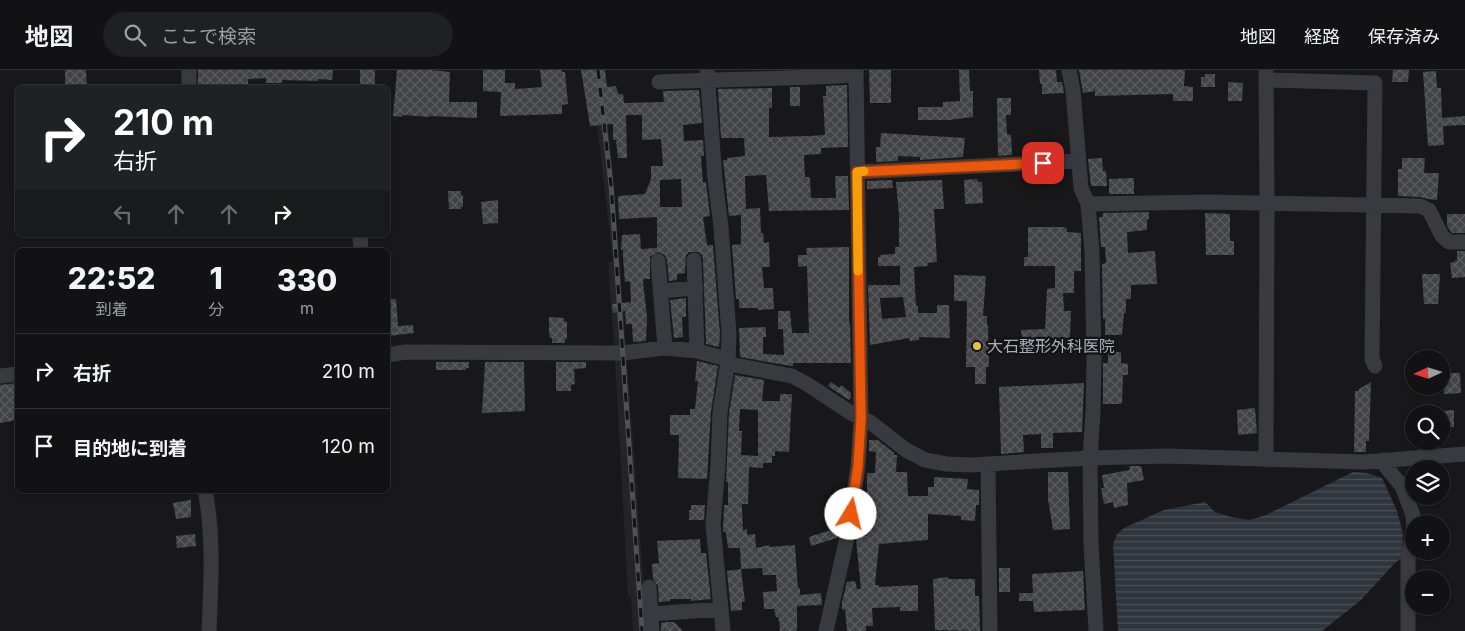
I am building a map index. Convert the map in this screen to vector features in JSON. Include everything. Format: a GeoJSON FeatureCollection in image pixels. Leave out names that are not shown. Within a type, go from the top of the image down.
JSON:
{"type":"FeatureCollection","features":[{"type":"Feature","properties":{"kind":"street"},"geometry":{"type":"LineString","coordinates":[[189,70],[189,85]]}},
{"type":"Feature","properties":{"kind":"street"},"geometry":{"type":"LineString","coordinates":[[1068,70],[1073,90],[1081,188],[1088,204],[1093,270],[1094,339],[1090,458],[1090,544],[1096,631]]}},
{"type":"Feature","properties":{"kind":"street"},"geometry":{"type":"LineString","coordinates":[[659,82],[708,75],[800,78],[856,72],[861,418],[858,466],[848,530],[826,631]]}},
{"type":"Feature","properties":{"kind":"street"},"geometry":{"type":"LineString","coordinates":[[708,75],[729,334],[728,361],[720,412],[713,524],[723,631]]}},
{"type":"Feature","properties":{"kind":"street"},"geometry":{"type":"LineString","coordinates":[[1266,460],[1266,75],[1375,83],[1372,359],[1375,366]]}},
{"type":"Feature","properties":{"kind":"street"},"geometry":{"type":"LineString","coordinates":[[857,172],[1078,161]]}},
{"type":"Feature","properties":{"kind":"street"},"geometry":{"type":"LineString","coordinates":[[1088,204],[1208,202],[1420,206],[1429,210],[1442,236],[1449,242],[1465,242]]}},
{"type":"Feature","properties":{"kind":"street"},"geometry":{"type":"LineString","coordinates":[[694,260],[697,352]]}},
{"type":"Feature","properties":{"kind":"street"},"geometry":{"type":"LineString","coordinates":[[658,261],[665,348]]}},
{"type":"Feature","properties":{"kind":"street"},"geometry":{"type":"LineString","coordinates":[[660,291],[696,288]]}},
{"type":"Feature","properties":{"kind":"street"},"geometry":{"type":"LineString","coordinates":[[390,355],[405,352],[622,353],[665,348],[697,352],[728,361],[743,368],[792,376],[870,422],[906,450],[925,460],[947,464],[1167,456],[1346,462],[1465,454]]}},
{"type":"Feature","properties":{"kind":"street"},"geometry":{"type":"LineString","coordinates":[[0,376],[15,374]]}},
{"type":"Feature","properties":{"kind":"street"},"geometry":{"type":"LineString","coordinates":[[1384,460],[1386,467],[1402,486],[1413,515],[1414,528],[1408,558],[1408,631]]}},
{"type":"Feature","properties":{"kind":"street"},"geometry":{"type":"LineString","coordinates":[[988,464],[990,631]]}},
{"type":"Feature","properties":{"kind":"street"},"geometry":{"type":"LineString","coordinates":[[206,493],[210,545],[209,631]]}},
{"type":"Feature","properties":{"kind":"street"},"geometry":{"type":"LineString","coordinates":[[649,587],[652,631]]}},
{"type":"Feature","properties":{"kind":"street"},"geometry":{"type":"LineString","coordinates":[[651,614],[721,609]]}},
{"type":"Feature","properties":{"kind":"shaded area"},"geometry":{"type":"Polygon","coordinates":[[[597,125],[608,125],[647,631],[633,631],[631,596],[628,597],[608,262],[613,261],[597,125]]]}},
{"type":"Feature","properties":{"kind":"shaded area"},"geometry":{"type":"Polygon","coordinates":[[[1353,472],[1367,473],[1382,478],[1397,511],[1403,534],[1402,557],[1361,600],[1322,631],[1118,631],[1113,544],[1117,534],[1124,528],[1164,510],[1205,502],[1215,512],[1250,520],[1266,515],[1353,472]]]}},
{"type":"Feature","properties":{"kind":"building"},"geometry":{"type":"Polygon","coordinates":[[[65,70],[86,70],[87,85],[65,85],[65,70]]]}},
{"type":"Feature","properties":{"kind":"building"},"geometry":{"type":"Polygon","coordinates":[[[198,70],[333,70],[332,80],[282,80],[282,83],[266,83],[266,78],[248,79],[248,85],[198,85],[198,70]]]}},
{"type":"Feature","properties":{"kind":"building"},"geometry":{"type":"Polygon","coordinates":[[[360,70],[375,70],[375,85],[360,85],[360,70]]]}},
{"type":"Feature","properties":{"kind":"building"},"geometry":{"type":"Polygon","coordinates":[[[397,70],[450,72],[449,102],[477,102],[477,118],[393,116],[397,70]]]}},
{"type":"Feature","properties":{"kind":"building"},"geometry":{"type":"Polygon","coordinates":[[[483,70],[505,70],[505,83],[515,83],[515,89],[542,87],[540,70],[561,70],[565,72],[568,104],[562,105],[562,114],[500,116],[501,92],[483,91],[483,70]]]}},
{"type":"Feature","properties":{"kind":"building"},"geometry":{"type":"Polygon","coordinates":[[[581,70],[605,70],[607,87],[616,86],[618,94],[623,94],[624,103],[664,102],[663,91],[699,90],[702,123],[683,125],[684,141],[703,140],[704,156],[701,156],[703,183],[706,182],[710,216],[703,217],[707,245],[713,245],[720,334],[719,347],[706,344],[703,260],[702,255],[698,252],[689,252],[686,255],[685,273],[677,274],[677,280],[669,281],[665,255],[658,252],[650,257],[650,279],[644,279],[643,281],[647,317],[646,341],[633,342],[632,324],[626,324],[625,311],[613,313],[612,304],[631,302],[630,281],[625,282],[623,250],[621,250],[622,235],[640,234],[641,249],[657,248],[657,217],[619,219],[618,196],[645,194],[651,179],[651,166],[663,166],[661,139],[642,140],[642,115],[626,115],[627,158],[618,158],[616,140],[613,140],[613,124],[590,126],[581,70]],[[681,179],[660,180],[660,207],[682,207],[681,179]]]}},
{"type":"Feature","properties":{"kind":"building"},"geometry":{"type":"Polygon","coordinates":[[[869,70],[891,70],[891,103],[870,103],[869,70]]]}},
{"type":"Feature","properties":{"kind":"building"},"geometry":{"type":"Polygon","coordinates":[[[959,70],[969,70],[970,91],[973,91],[973,117],[949,120],[918,120],[918,107],[943,107],[943,102],[960,101],[959,70]]]}},
{"type":"Feature","properties":{"kind":"building"},"geometry":{"type":"Polygon","coordinates":[[[1039,70],[1056,70],[1057,82],[1062,82],[1064,93],[1042,94],[1039,70]]]}},
{"type":"Feature","properties":{"kind":"building"},"geometry":{"type":"Polygon","coordinates":[[[1079,70],[1185,70],[1184,86],[1193,87],[1193,101],[1173,101],[1173,94],[1095,96],[1095,91],[1083,93],[1079,70]]]}},
{"type":"Feature","properties":{"kind":"building"},"geometry":{"type":"Polygon","coordinates":[[[1393,70],[1409,70],[1408,82],[1392,82],[1393,70]]]}},
{"type":"Feature","properties":{"kind":"building"},"geometry":{"type":"Polygon","coordinates":[[[1436,71],[1437,88],[1441,88],[1442,118],[1465,116],[1465,125],[1443,126],[1444,145],[1428,146],[1423,72],[1436,71]]]}},
{"type":"Feature","properties":{"kind":"building"},"geometry":{"type":"Polygon","coordinates":[[[1205,74],[1215,74],[1215,87],[1201,87],[1201,77],[1205,77],[1205,74]]]}},
{"type":"Feature","properties":{"kind":"building"},"geometry":{"type":"Polygon","coordinates":[[[1228,82],[1243,83],[1242,101],[1228,101],[1228,82]]]}},
{"type":"Feature","properties":{"kind":"building"},"geometry":{"type":"Polygon","coordinates":[[[847,85],[848,147],[821,148],[821,154],[804,155],[805,177],[810,179],[811,198],[836,198],[835,176],[848,176],[849,210],[769,211],[766,175],[745,176],[746,209],[760,208],[761,233],[763,233],[764,243],[769,242],[770,267],[762,267],[764,288],[773,288],[774,309],[739,308],[739,299],[736,299],[732,245],[741,244],[741,215],[729,216],[723,160],[745,156],[744,138],[721,138],[718,89],[772,88],[772,108],[769,108],[769,137],[809,136],[825,135],[823,96],[826,96],[826,86],[847,85]]]}},
{"type":"Feature","properties":{"kind":"building"},"geometry":{"type":"Polygon","coordinates":[[[790,87],[800,87],[800,106],[790,106],[790,87]]]}},
{"type":"Feature","properties":{"kind":"building"},"geometry":{"type":"Polygon","coordinates":[[[997,98],[1011,98],[1011,115],[1006,115],[1007,134],[1011,135],[1012,155],[998,156],[997,98]]]}},
{"type":"Feature","properties":{"kind":"building"},"geometry":{"type":"Polygon","coordinates":[[[881,133],[965,138],[963,157],[920,160],[920,157],[898,156],[898,161],[876,162],[876,147],[880,147],[881,133]]]}},
{"type":"Feature","properties":{"kind":"building"},"geometry":{"type":"Polygon","coordinates":[[[1102,158],[1103,171],[1106,171],[1107,186],[1091,186],[1088,159],[1102,158]]]}},
{"type":"Feature","properties":{"kind":"building"},"geometry":{"type":"Polygon","coordinates":[[[1402,158],[1425,158],[1424,173],[1439,173],[1437,200],[1398,196],[1398,169],[1402,169],[1402,158]]]}},
{"type":"Feature","properties":{"kind":"building"},"geometry":{"type":"Polygon","coordinates":[[[1134,178],[1134,194],[1109,194],[1109,179],[1134,178]]]}},
{"type":"Feature","properties":{"kind":"building"},"geometry":{"type":"Polygon","coordinates":[[[977,179],[978,182],[982,182],[983,203],[965,204],[964,180],[977,179]]]}},
{"type":"Feature","properties":{"kind":"building"},"geometry":{"type":"Polygon","coordinates":[[[892,180],[893,188],[867,189],[867,181],[892,180]]]}},
{"type":"Feature","properties":{"kind":"building"},"geometry":{"type":"Polygon","coordinates":[[[942,180],[944,209],[934,209],[937,262],[927,263],[928,266],[914,267],[915,288],[918,313],[937,313],[937,305],[949,305],[950,338],[919,337],[919,340],[910,341],[909,338],[870,345],[868,285],[900,285],[900,266],[878,266],[878,257],[880,255],[895,254],[895,247],[899,247],[896,182],[942,180]],[[903,297],[880,298],[882,319],[906,317],[903,297]]]}},
{"type":"Feature","properties":{"kind":"building"},"geometry":{"type":"Polygon","coordinates":[[[448,191],[461,191],[463,207],[461,209],[449,209],[448,191]]]}},
{"type":"Feature","properties":{"kind":"building"},"geometry":{"type":"Polygon","coordinates":[[[498,200],[498,223],[483,224],[481,202],[498,200]]]}},
{"type":"Feature","properties":{"kind":"building"},"geometry":{"type":"Polygon","coordinates":[[[1149,212],[1147,230],[1127,232],[1128,253],[1155,251],[1157,284],[1131,285],[1131,299],[1126,299],[1126,313],[1124,313],[1122,335],[1105,335],[1102,264],[1106,263],[1105,247],[1101,247],[1099,217],[1103,217],[1103,213],[1149,212]]]}},
{"type":"Feature","properties":{"kind":"building"},"geometry":{"type":"Polygon","coordinates":[[[1205,213],[1230,214],[1230,241],[1234,241],[1234,255],[1206,255],[1205,213]]]}},
{"type":"Feature","properties":{"kind":"building"},"geometry":{"type":"Polygon","coordinates":[[[1447,214],[1465,214],[1465,233],[1452,233],[1447,226],[1447,214]]]}},
{"type":"Feature","properties":{"kind":"building"},"geometry":{"type":"Polygon","coordinates":[[[1028,227],[1064,227],[1067,229],[1067,232],[1081,233],[1081,271],[1074,271],[1074,293],[1063,293],[1064,311],[1071,311],[1070,337],[1068,338],[1022,338],[1021,330],[1045,329],[1047,289],[1055,288],[1055,266],[1024,266],[1024,257],[1028,257],[1028,227]]]}},
{"type":"Feature","properties":{"kind":"building"},"geometry":{"type":"Polygon","coordinates":[[[849,247],[851,363],[793,363],[793,366],[791,366],[740,357],[739,328],[766,327],[766,337],[763,337],[763,354],[784,355],[783,329],[778,329],[778,311],[790,311],[792,333],[809,333],[807,266],[798,267],[798,255],[807,255],[806,248],[849,247]]]}},
{"type":"Feature","properties":{"kind":"building"},"geometry":{"type":"Polygon","coordinates":[[[1457,251],[1465,251],[1465,277],[1452,278],[1450,263],[1457,260],[1457,251]]]}},
{"type":"Feature","properties":{"kind":"building"},"geometry":{"type":"Polygon","coordinates":[[[1422,274],[1440,274],[1438,304],[1424,304],[1422,274]]]}},
{"type":"Feature","properties":{"kind":"building"},"geometry":{"type":"Polygon","coordinates":[[[954,275],[986,276],[983,316],[987,316],[989,367],[986,367],[986,384],[975,384],[975,367],[966,367],[967,301],[954,301],[954,275]]]}},
{"type":"Feature","properties":{"kind":"building"},"geometry":{"type":"Polygon","coordinates":[[[686,298],[686,317],[682,317],[683,337],[674,338],[670,300],[686,298]]]}},
{"type":"Feature","properties":{"kind":"building"},"geometry":{"type":"Polygon","coordinates":[[[390,299],[396,299],[398,326],[413,325],[414,333],[390,336],[390,299]]]}},
{"type":"Feature","properties":{"kind":"building"},"geometry":{"type":"Polygon","coordinates":[[[549,317],[564,318],[564,321],[567,322],[567,339],[565,339],[565,343],[552,343],[549,333],[549,317]]]}},
{"type":"Feature","properties":{"kind":"building"},"geometry":{"type":"Polygon","coordinates":[[[1108,352],[1121,352],[1121,363],[1128,364],[1128,375],[1123,375],[1122,403],[1120,404],[1103,404],[1103,363],[1108,363],[1108,352]]]}},
{"type":"Feature","properties":{"kind":"building"},"geometry":{"type":"Polygon","coordinates":[[[697,361],[718,366],[711,412],[707,479],[678,478],[679,435],[670,435],[670,415],[690,415],[690,409],[695,409],[698,381],[695,381],[697,361]]]}},
{"type":"Feature","properties":{"kind":"building"},"geometry":{"type":"Polygon","coordinates":[[[436,362],[469,362],[469,368],[466,368],[466,370],[436,370],[436,362]]]}},
{"type":"Feature","properties":{"kind":"building"},"geometry":{"type":"Polygon","coordinates":[[[485,362],[524,362],[525,411],[482,413],[485,362]]]}},
{"type":"Feature","properties":{"kind":"building"},"geometry":{"type":"Polygon","coordinates":[[[556,362],[586,362],[586,368],[574,369],[575,384],[571,385],[571,391],[556,391],[556,362]]]}},
{"type":"Feature","properties":{"kind":"building"},"geometry":{"type":"Polygon","coordinates":[[[1450,373],[1460,373],[1461,393],[1450,394],[1450,373]]]}},
{"type":"Feature","properties":{"kind":"building"},"geometry":{"type":"Polygon","coordinates":[[[735,375],[764,380],[762,401],[780,401],[780,394],[792,394],[789,452],[775,451],[775,456],[772,456],[772,463],[763,463],[763,468],[749,467],[748,504],[742,504],[742,510],[743,530],[747,529],[747,535],[755,534],[756,548],[769,545],[770,547],[795,545],[800,595],[821,593],[822,605],[797,606],[796,631],[780,631],[779,620],[774,609],[764,609],[763,592],[777,591],[776,575],[763,575],[762,568],[741,569],[740,548],[728,548],[726,532],[723,532],[724,505],[728,505],[728,482],[726,482],[729,413],[735,375]],[[740,409],[739,431],[742,431],[741,455],[758,456],[758,410],[740,409]]]}},
{"type":"Feature","properties":{"kind":"building"},"geometry":{"type":"Polygon","coordinates":[[[831,382],[839,388],[841,385],[851,393],[849,400],[828,386],[831,382]]]}},
{"type":"Feature","properties":{"kind":"building"},"geometry":{"type":"Polygon","coordinates":[[[1371,382],[1369,441],[1366,441],[1366,452],[1354,452],[1355,391],[1359,391],[1359,389],[1371,382]]]}},
{"type":"Feature","properties":{"kind":"building"},"geometry":{"type":"Polygon","coordinates":[[[15,383],[15,420],[0,423],[0,385],[15,383]]]}},
{"type":"Feature","properties":{"kind":"building"},"geometry":{"type":"Polygon","coordinates":[[[1084,383],[1082,432],[1053,433],[1053,448],[1041,448],[1041,434],[1023,435],[1024,452],[1001,454],[999,387],[1084,383]]]}},
{"type":"Feature","properties":{"kind":"building"},"geometry":{"type":"Polygon","coordinates":[[[1255,408],[1257,433],[1238,435],[1237,410],[1255,408]]]}},
{"type":"Feature","properties":{"kind":"building"},"geometry":{"type":"Polygon","coordinates":[[[1450,410],[1454,410],[1454,427],[1450,427],[1450,410]]]}},
{"type":"Feature","properties":{"kind":"building"},"geometry":{"type":"Polygon","coordinates":[[[869,440],[878,440],[894,455],[897,455],[896,472],[907,472],[908,496],[928,496],[928,487],[934,487],[934,477],[968,479],[967,489],[979,490],[979,505],[976,505],[975,521],[961,520],[961,516],[928,514],[928,540],[879,544],[875,585],[879,585],[879,587],[918,585],[918,611],[900,611],[900,607],[872,608],[873,626],[866,626],[866,631],[847,631],[845,609],[842,610],[842,602],[847,582],[855,581],[857,589],[861,589],[856,539],[857,536],[867,536],[866,526],[871,524],[870,494],[867,494],[867,473],[875,473],[876,452],[869,451],[869,440]]]}},
{"type":"Feature","properties":{"kind":"building"},"geometry":{"type":"Polygon","coordinates":[[[1129,466],[1141,466],[1144,480],[1127,483],[1128,505],[1114,508],[1113,502],[1104,504],[1101,488],[1104,488],[1102,475],[1130,470],[1129,466]]]}},
{"type":"Feature","properties":{"kind":"building"},"geometry":{"type":"Polygon","coordinates":[[[1048,472],[1068,472],[1070,529],[1053,530],[1048,499],[1048,472]]]}},
{"type":"Feature","properties":{"kind":"building"},"geometry":{"type":"Polygon","coordinates":[[[191,500],[191,517],[176,519],[173,503],[191,500]]]}},
{"type":"Feature","properties":{"kind":"building"},"geometry":{"type":"Polygon","coordinates":[[[691,505],[705,505],[704,520],[689,520],[691,505]]]}},
{"type":"Feature","properties":{"kind":"building"},"geometry":{"type":"Polygon","coordinates":[[[837,528],[839,532],[837,538],[811,546],[809,537],[837,528]]]}},
{"type":"Feature","properties":{"kind":"building"},"geometry":{"type":"Polygon","coordinates":[[[195,534],[196,546],[177,548],[176,536],[195,534]]]}},
{"type":"Feature","properties":{"kind":"building"},"geometry":{"type":"Polygon","coordinates":[[[700,539],[701,553],[706,553],[711,599],[691,601],[691,599],[670,599],[670,601],[659,602],[658,586],[653,579],[652,564],[659,563],[657,541],[700,539]]]}},
{"type":"Feature","properties":{"kind":"building"},"geometry":{"type":"Polygon","coordinates":[[[999,568],[1010,568],[1010,592],[999,592],[999,568]]]}},
{"type":"Feature","properties":{"kind":"building"},"geometry":{"type":"Polygon","coordinates":[[[741,569],[745,602],[742,602],[742,610],[731,611],[727,571],[741,569]]]}},
{"type":"Feature","properties":{"kind":"building"},"geometry":{"type":"Polygon","coordinates":[[[1083,571],[1085,610],[1034,612],[1033,601],[1019,601],[1019,593],[1033,593],[1032,574],[1083,571]]]}},
{"type":"Feature","properties":{"kind":"building"},"geometry":{"type":"Polygon","coordinates":[[[948,577],[948,579],[975,579],[975,596],[979,596],[980,631],[935,630],[933,579],[948,577]]]}},
{"type":"Feature","properties":{"kind":"building"},"geometry":{"type":"Polygon","coordinates":[[[674,622],[683,631],[661,631],[661,623],[674,622]]]}},
{"type":"Feature","properties":{"kind":"railway"},"geometry":{"type":"LineString","coordinates":[[598,70],[611,185],[642,631]]}},
{"type":"Feature","properties":{"kind":"slow traffic"},"geometry":{"type":"LineString","coordinates":[[858,271],[857,172],[864,171]]}},
{"type":"Feature","properties":{"kind":"place","name":"大石整形外科医院"},"geometry":{"type":"Point","coordinates":[977,346]}},
{"type":"Feature","properties":{"kind":"route"},"geometry":{"type":"LineString","coordinates":[[851,514],[858,466],[861,418],[857,172],[1043,163]]}}]}
